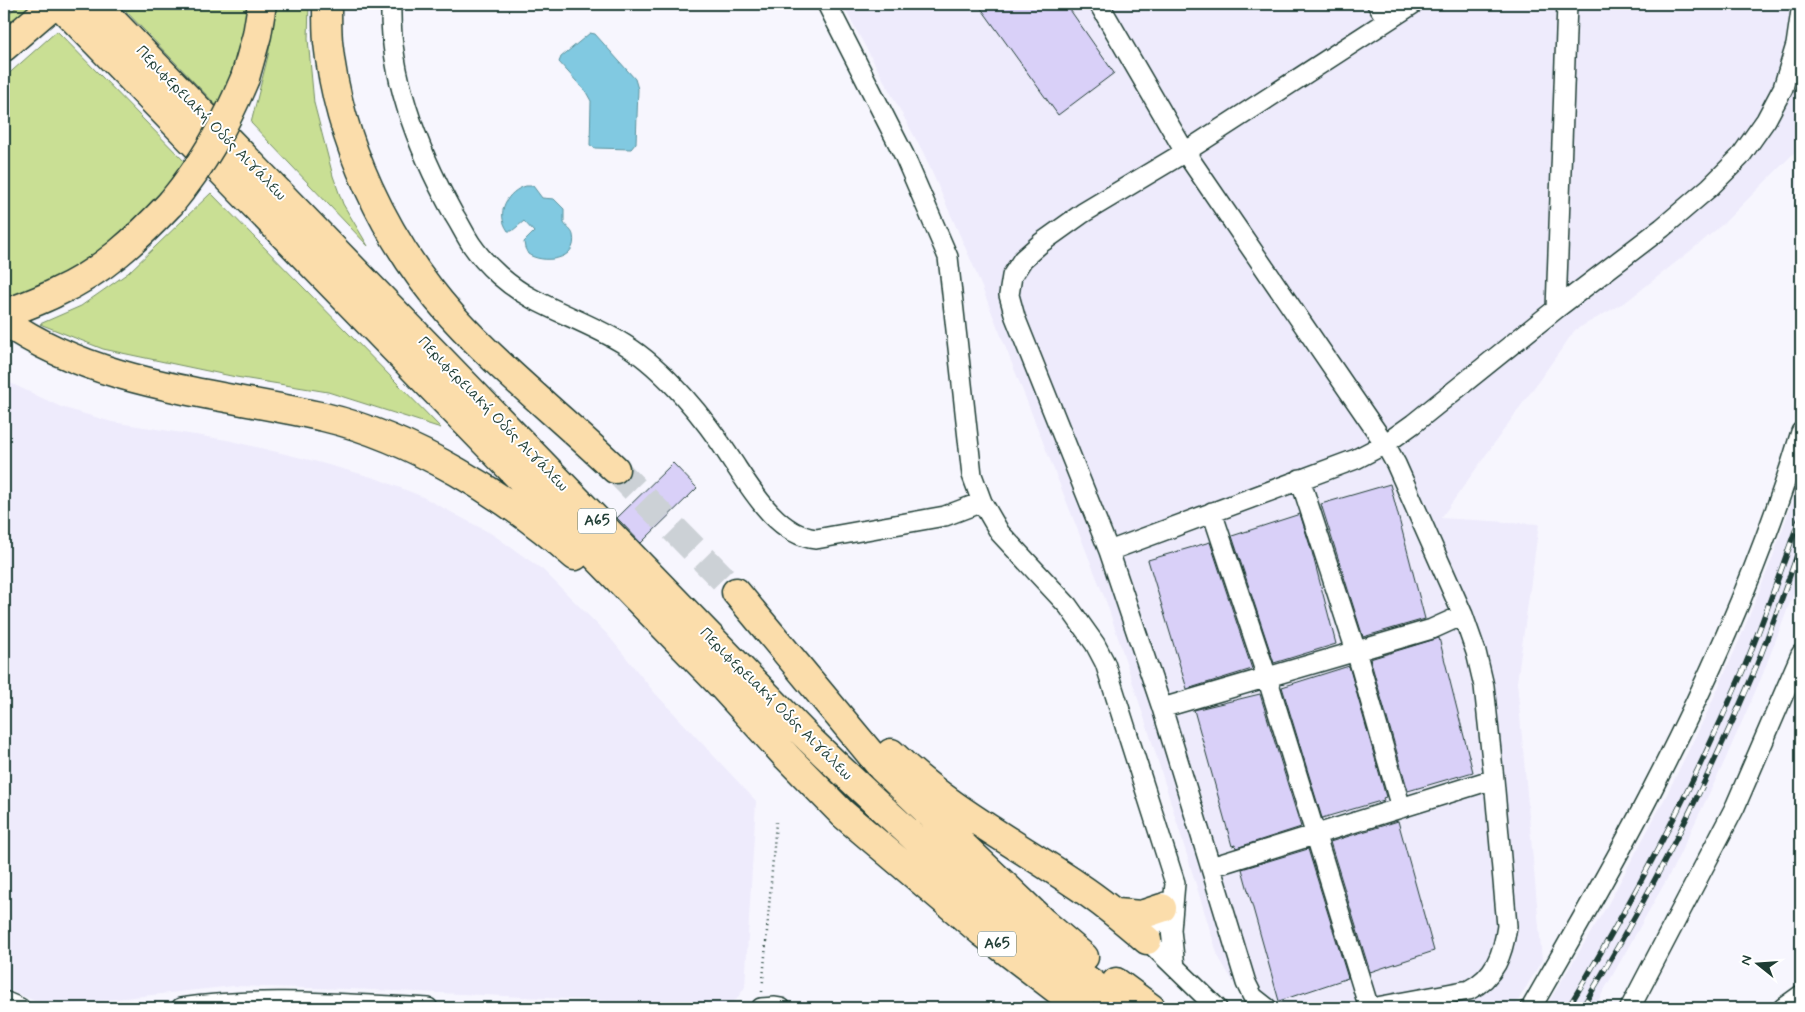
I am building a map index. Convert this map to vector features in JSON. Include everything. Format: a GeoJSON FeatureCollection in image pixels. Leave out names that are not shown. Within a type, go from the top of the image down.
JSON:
{"type":"FeatureCollection","features":[{"type":"Feature","properties":{"kind":"highway"},"geometry":{"type":"LineString","coordinates":[[4,47],[54,4]]}},
{"type":"Feature","properties":{"kind":"highway","name":"Περιφερειακή Οδός Αιγάλεω"},"geometry":{"type":"LineString","coordinates":[[59,4],[724,688],[787,757],[843,814],[983,933],[1081,1008]]}},
{"type":"Feature","properties":{"kind":"highway","name":"Περιφερειακή Οδός Αιγάλεω"},"geometry":{"type":"LineString","coordinates":[[96,4],[810,740],[928,852],[979,896],[1037,943],[1127,1008]]}},
{"type":"Feature","properties":{"kind":"highway"},"geometry":{"type":"LineString","coordinates":[[4,314],[59,292],[90,274],[120,253],[146,230],[171,203],[206,157],[229,114],[244,78],[257,35],[262,4]]}},
{"type":"Feature","properties":{"kind":"highway"},"geometry":{"type":"LineString","coordinates":[[327,4],[328,42],[347,134],[368,187],[388,226],[411,263],[452,316],[501,365],[615,468]]}},
{"type":"Feature","properties":{"kind":"highway"},"geometry":{"type":"LineString","coordinates":[[4,321],[34,340],[91,366],[158,386],[326,418],[368,431],[426,456],[495,495],[538,526],[598,577],[659,637],[724,688]]}},
{"type":"Feature","properties":{"kind":"highway"},"geometry":{"type":"LineString","coordinates":[[736,592],[883,769],[1043,922],[1097,967],[1151,1008]]}},
{"type":"Feature","properties":{"kind":"highway"},"geometry":{"type":"LineString","coordinates":[[766,627],[897,759],[931,788],[970,817],[1077,885],[1117,914],[1147,940]]}},
{"type":"Feature","properties":{"kind":"highway"},"geometry":{"type":"LineString","coordinates":[[917,876],[933,901],[948,917],[1062,1008]]}},
{"type":"Feature","properties":{"kind":"highway"},"geometry":{"type":"LineString","coordinates":[[1117,914],[1141,914],[1162,908]]}},
{"type":"Feature","properties":{"kind":"street"},"geometry":{"type":"LineString","coordinates":[[391,4],[393,48],[404,96],[421,144],[442,193],[471,244],[490,266],[512,286],[532,299],[581,320],[613,337],[638,353],[685,398],[717,436],[758,498],[777,520],[790,531],[804,538],[816,539],[945,516],[982,502]]}},
{"type":"Feature","properties":{"kind":"street"},"geometry":{"type":"LineString","coordinates":[[828,4],[904,155],[948,258],[972,475],[982,502],[1000,533],[1068,606],[1095,644],[1112,684],[1175,883],[1171,930],[1175,967]]}},
{"type":"Feature","properties":{"kind":"street"},"geometry":{"type":"LineString","coordinates":[[1099,4],[1185,152],[1385,444],[1396,464],[1463,615],[1476,652],[1484,686],[1506,926],[1504,946],[1496,966],[1481,984],[1469,990],[1370,1008],[1267,677],[1212,512]]}},
{"type":"Feature","properties":{"kind":"street"},"geometry":{"type":"LineString","coordinates":[[1377,4],[1387,20]]}},
{"type":"Feature","properties":{"kind":"street"},"geometry":{"type":"LineString","coordinates":[[1267,1008],[1254,997],[1246,984],[1162,708],[1109,551],[1015,317],[1009,295],[1012,276],[1023,260],[1041,243],[1083,213],[1185,152],[1412,4]]}},
{"type":"Feature","properties":{"kind":"street"},"geometry":{"type":"LineString","coordinates":[[1556,309],[1567,4]]}},
{"type":"Feature","properties":{"kind":"street"},"geometry":{"type":"LineString","coordinates":[[1109,551],[1356,458],[1385,444],[1413,424],[1556,309],[1662,228],[1710,187],[1740,157],[1766,120],[1783,88],[1796,44],[1801,11]]}},
{"type":"Feature","properties":{"kind":"street"},"geometry":{"type":"LineString","coordinates":[[1530,1008],[1615,860],[1656,783],[1695,702],[1733,617],[1765,537],[1789,472],[1801,432]]}},
{"type":"Feature","properties":{"kind":"street"},"geometry":{"type":"LineString","coordinates":[[1300,480],[1356,651],[1401,808]]}},
{"type":"Feature","properties":{"kind":"street"},"geometry":{"type":"LineString","coordinates":[[1162,708],[1432,629],[1463,615]]}},
{"type":"Feature","properties":{"kind":"street"},"geometry":{"type":"LineString","coordinates":[[1630,1008],[1735,807],[1801,654]]}},
{"type":"Feature","properties":{"kind":"street"},"geometry":{"type":"LineString","coordinates":[[1211,867],[1494,779]]}},
{"type":"Feature","properties":{"kind":"street"},"geometry":{"type":"LineString","coordinates":[[1175,883],[1147,940],[1217,1008]]}},
{"type":"Feature","properties":{"kind":"street"},"geometry":{"type":"LineString","coordinates":[[1783,1008],[1801,995]]}},
{"type":"Feature","properties":{"kind":"street"},"geometry":{"type":"LineString","coordinates":[[4,1000],[20,1008]]}},
{"type":"Feature","properties":{"kind":"street"},"geometry":{"type":"LineString","coordinates":[[181,1008],[228,1003],[275,1002],[428,1008]]}},
{"type":"Feature","properties":{"kind":"street"},"geometry":{"type":"LineString","coordinates":[[761,1008],[781,1008]]}},
{"type":"Feature","properties":{"kind":"path"},"geometry":{"type":"LineString","coordinates":[[761,1008],[776,822]]}},
{"type":"Feature","properties":{"kind":"shaded area"},"geometry":{"type":"Polygon","coordinates":[[[842,4],[1801,4],[1801,146],[1724,223],[1699,244],[1627,301],[1575,330],[1441,518],[1539,524],[1517,682],[1542,960],[1515,1006],[1503,1008],[1254,1008],[1235,985],[1218,956],[1107,604],[973,265],[923,152],[842,4]]]}},
{"type":"Feature","properties":{"kind":"shaded area"},"geometry":{"type":"Polygon","coordinates":[[[4,380],[61,407],[112,422],[227,440],[375,478],[421,496],[492,534],[543,570],[607,634],[654,692],[756,801],[745,987],[736,1000],[723,1006],[350,989],[233,986],[70,1004],[35,1001],[4,988],[4,380]]]}},
{"type":"Feature","properties":{"kind":"shaded area"},"geometry":{"type":"Polygon","coordinates":[[[1801,477],[1801,574],[1762,676],[1722,767],[1672,870],[1594,1008],[1545,1008],[1608,904],[1665,798],[1705,717],[1740,639],[1773,556],[1801,477]]]}},
{"type":"Feature","properties":{"kind":"green space"},"geometry":{"type":"Polygon","coordinates":[[[20,4],[33,4],[4,29],[4,18],[20,4]]]}},
{"type":"Feature","properties":{"kind":"green space"},"geometry":{"type":"Polygon","coordinates":[[[119,4],[251,4],[238,61],[219,108],[119,4]]]}},
{"type":"Feature","properties":{"kind":"green space"},"geometry":{"type":"Polygon","coordinates":[[[277,4],[309,4],[308,39],[314,103],[333,176],[343,204],[368,246],[251,123],[268,56],[277,4]]]}},
{"type":"Feature","properties":{"kind":"green space"},"geometry":{"type":"Polygon","coordinates":[[[57,31],[187,164],[157,199],[107,245],[70,271],[50,282],[4,301],[4,78],[57,31]]]}},
{"type":"Feature","properties":{"kind":"green space"},"geometry":{"type":"Polygon","coordinates":[[[211,193],[441,428],[328,392],[236,377],[103,349],[40,324],[81,306],[128,273],[211,193]]]}},
{"type":"Feature","properties":{"kind":"water"},"geometry":{"type":"Polygon","coordinates":[[[590,33],[595,34],[635,79],[638,89],[636,143],[631,149],[595,148],[590,145],[591,101],[586,92],[559,62],[561,57],[590,33]]]}},
{"type":"Feature","properties":{"kind":"water"},"geometry":{"type":"Polygon","coordinates":[[[526,186],[533,186],[542,198],[554,199],[564,209],[564,223],[573,235],[573,244],[565,255],[558,258],[542,259],[528,254],[524,242],[534,232],[524,221],[512,231],[508,231],[504,224],[503,210],[505,204],[513,193],[526,186]]]}},
{"type":"Feature","properties":{"kind":"building"},"geometry":{"type":"Polygon","coordinates":[[[978,4],[1066,4],[1114,73],[1058,115],[978,4]]]}},
{"type":"Feature","properties":{"kind":"building"},"geometry":{"type":"Polygon","coordinates":[[[673,463],[697,488],[641,543],[617,518],[673,463]]]}},
{"type":"Feature","properties":{"kind":"building"},"geometry":{"type":"Polygon","coordinates":[[[1390,484],[1425,619],[1363,637],[1321,504],[1390,484]]]}},
{"type":"Feature","properties":{"kind":"building"},"geometry":{"type":"Polygon","coordinates":[[[1300,514],[1336,644],[1274,663],[1232,536],[1300,514]]]}},
{"type":"Feature","properties":{"kind":"building"},"geometry":{"type":"Polygon","coordinates":[[[1210,542],[1252,669],[1187,689],[1148,560],[1210,542]]]}},
{"type":"Feature","properties":{"kind":"building"},"geometry":{"type":"Polygon","coordinates":[[[1439,638],[1473,772],[1408,791],[1370,659],[1439,638]]]}},
{"type":"Feature","properties":{"kind":"building"},"geometry":{"type":"Polygon","coordinates":[[[1349,666],[1386,797],[1383,798],[1384,800],[1322,818],[1282,687],[1349,666]]]}},
{"type":"Feature","properties":{"kind":"building"},"geometry":{"type":"Polygon","coordinates":[[[1260,694],[1301,827],[1236,848],[1235,845],[1232,846],[1194,710],[1260,694]]]}},
{"type":"Feature","properties":{"kind":"building"},"geometry":{"type":"Polygon","coordinates":[[[1398,821],[1434,951],[1370,972],[1330,842],[1398,821]]]}},
{"type":"Feature","properties":{"kind":"building"},"geometry":{"type":"Polygon","coordinates":[[[1308,849],[1348,978],[1279,1001],[1242,869],[1308,849]]]}},
{"type":"Feature","properties":{"kind":"tunnel"},"geometry":{"type":"LineString","coordinates":[[615,469],[736,592]]}},
{"type":"Feature","properties":{"kind":"railway"},"geometry":{"type":"LineString","coordinates":[[1568,1008],[1640,883],[1705,755],[1752,649],[1801,515]]}},
{"type":"Feature","properties":{"kind":"railway"},"geometry":{"type":"LineString","coordinates":[[1582,1008],[1652,885],[1716,758],[1754,672],[1801,544]]}}]}
